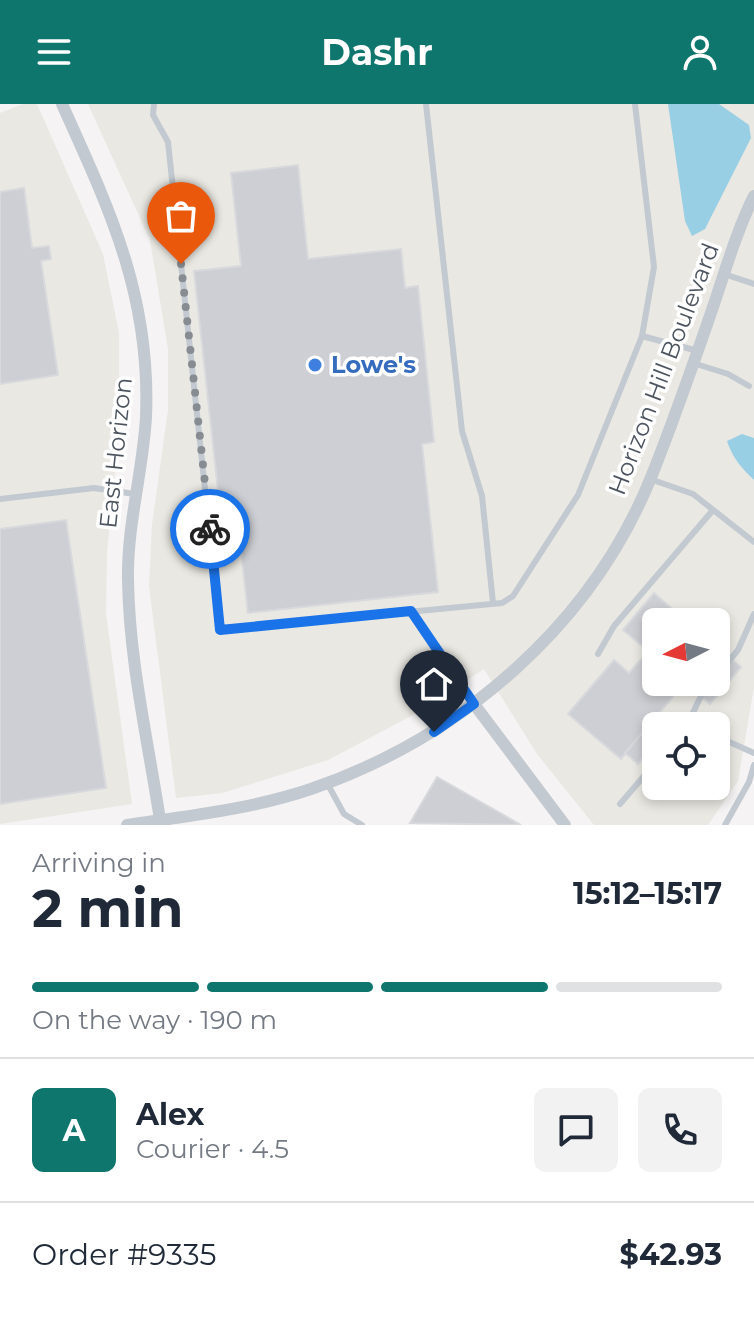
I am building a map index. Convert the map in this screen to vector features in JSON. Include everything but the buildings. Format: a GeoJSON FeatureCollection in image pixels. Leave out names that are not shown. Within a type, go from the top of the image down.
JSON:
{"type":"FeatureCollection","features":[{"type":"Feature","properties":{"kind":"street","name":"East Horizon"},"geometry":{"type":"LineString","coordinates":[[62,104],[103,192],[138,295],[147,373],[146,420],[128,578],[131,635],[160,820]]}},
{"type":"Feature","properties":{"kind":"street","name":"Horizon Hill Boulevard"},"geometry":{"type":"LineString","coordinates":[[128,825],[268,802],[327,782],[408,746],[474,704],[560,627],[594,582],[650,479],[754,196]]}},
{"type":"Feature","properties":{"kind":"street"},"geometry":{"type":"LineString","coordinates":[[474,704],[565,825]]}},
{"type":"Feature","properties":{"kind":"lane"},"geometry":{"type":"LineString","coordinates":[[154,104],[153,115],[168,142],[220,630],[493,603],[513,596],[578,495],[642,336],[654,267],[635,104]]}},
{"type":"Feature","properties":{"kind":"lane"},"geometry":{"type":"LineString","coordinates":[[426,104],[462,431],[482,496],[493,603]]}},
{"type":"Feature","properties":{"kind":"lane"},"geometry":{"type":"LineString","coordinates":[[724,274],[754,284]]}},
{"type":"Feature","properties":{"kind":"lane"},"geometry":{"type":"LineString","coordinates":[[642,336],[696,357],[749,386]]}},
{"type":"Feature","properties":{"kind":"lane"},"geometry":{"type":"LineString","coordinates":[[650,479],[693,494],[754,542]]}},
{"type":"Feature","properties":{"kind":"lane"},"geometry":{"type":"LineString","coordinates":[[0,499],[94,488],[136,494]]}},
{"type":"Feature","properties":{"kind":"lane"},"geometry":{"type":"LineString","coordinates":[[598,654],[614,626],[713,510]]}},
{"type":"Feature","properties":{"kind":"lane"},"geometry":{"type":"LineString","coordinates":[[411,611],[474,704]]}},
{"type":"Feature","properties":{"kind":"lane"},"geometry":{"type":"LineString","coordinates":[[730,659],[738,650],[754,614]]}},
{"type":"Feature","properties":{"kind":"lane"},"geometry":{"type":"LineString","coordinates":[[730,742],[754,753]]}},
{"type":"Feature","properties":{"kind":"lane"},"geometry":{"type":"LineString","coordinates":[[725,825],[749,782],[754,765]]}},
{"type":"Feature","properties":{"kind":"lane"},"geometry":{"type":"LineString","coordinates":[[620,804],[642,778]]}},
{"type":"Feature","properties":{"kind":"lane"},"geometry":{"type":"LineString","coordinates":[[327,782],[344,814],[362,825]]}},
{"type":"Feature","properties":{"kind":"shaded area"},"geometry":{"type":"Polygon","coordinates":[[[23,104],[37,104],[103,254],[119,333],[119,428],[107,554],[106,614],[132,804],[0,824],[0,113],[23,104]]]}},
{"type":"Feature","properties":{"kind":"shaded area"},"geometry":{"type":"Polygon","coordinates":[[[88,104],[754,104],[754,687],[738,781],[730,793],[730,712],[642,712],[642,800],[725,800],[708,825],[594,825],[537,754],[484,669],[413,715],[328,760],[222,793],[176,798],[149,586],[152,525],[168,410],[168,349],[150,240],[88,104]]]}},
{"type":"Feature","properties":{"kind":"water"},"geometry":{"type":"Polygon","coordinates":[[[668,104],[719,104],[749,125],[751,138],[705,229],[692,236],[685,221],[668,104]]]}},
{"type":"Feature","properties":{"kind":"water"},"geometry":{"type":"Polygon","coordinates":[[[742,434],[754,438],[754,480],[738,462],[727,441],[742,434]]]}},
{"type":"Feature","properties":{"kind":"way so far"},"geometry":{"type":"LineString","coordinates":[[181,264],[210,529]]}},
{"type":"Feature","properties":{"kind":"place","name":"Lowe's"},"geometry":{"type":"Point","coordinates":[315,365]}},
{"type":"Feature","properties":{"kind":"route"},"geometry":{"type":"LineString","coordinates":[[210,529],[220,630],[411,611],[474,704],[434,732]]}}]}
